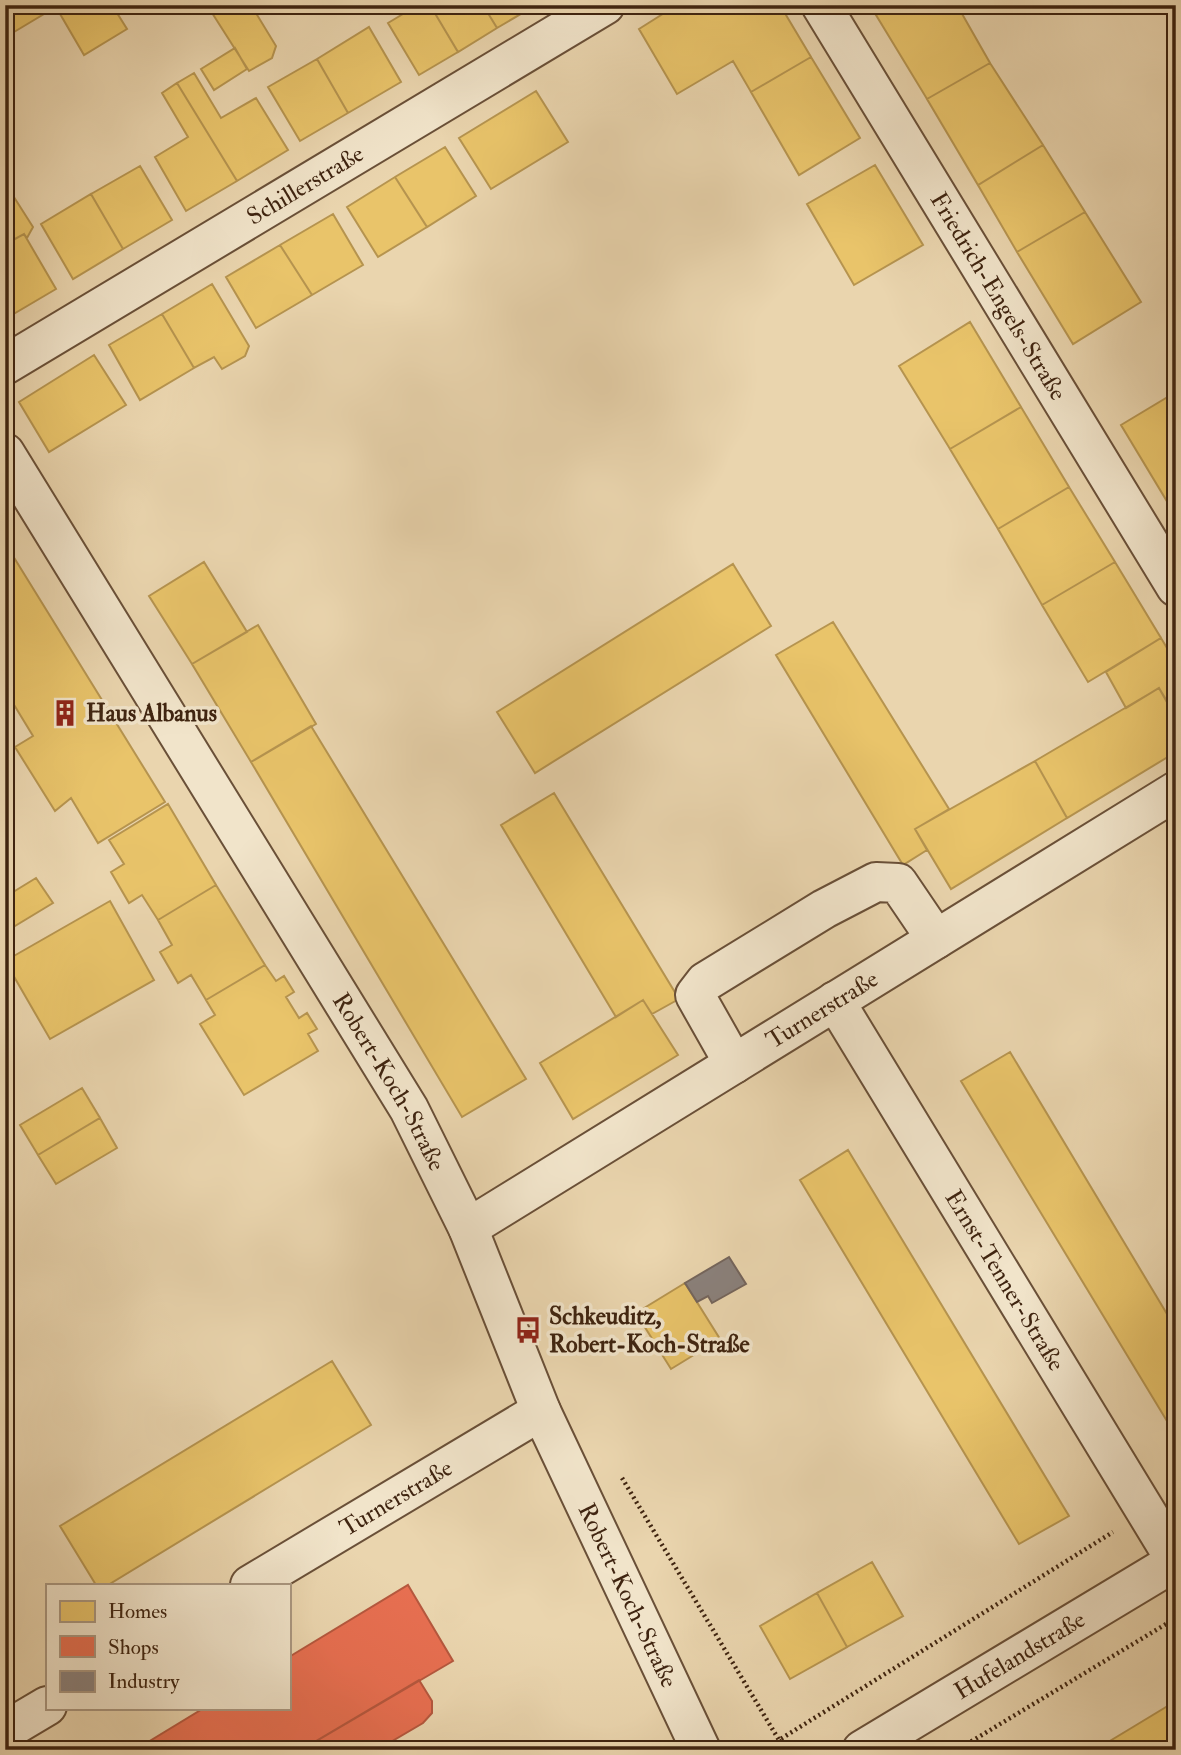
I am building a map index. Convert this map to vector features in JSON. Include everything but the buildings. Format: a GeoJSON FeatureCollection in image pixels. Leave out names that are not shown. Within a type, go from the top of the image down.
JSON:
{"type":"FeatureCollection","features":[{"type":"Feature","properties":{"kind":"street","name":"Schillerstraße"},"geometry":{"type":"LineString","coordinates":[[5,365],[605,5]]}},
{"type":"Feature","properties":{"kind":"street","name":"Friedrich-Engels-Straße"},"geometry":{"type":"LineString","coordinates":[[821,5],[1176,587]]}},
{"type":"Feature","properties":{"kind":"street","name":"Robert-Koch-Straße"},"geometry":{"type":"LineString","coordinates":[[5,453],[409,1109],[468,1228],[541,1411],[701,1750]]}},
{"type":"Feature","properties":{"kind":"street","name":"Turnerstraße"},"geometry":{"type":"LineString","coordinates":[[468,1228],[1176,791]]}},
{"type":"Feature","properties":{"kind":"street"},"geometry":{"type":"LineString","coordinates":[[734,1064],[695,995],[705,982],[824,909],[876,882],[898,883],[936,939]]}},
{"type":"Feature","properties":{"kind":"street","name":"Ernst-Tenner-Straße"},"geometry":{"type":"LineString","coordinates":[[835,1001],[1176,1561]]}},
{"type":"Feature","properties":{"kind":"street","name":"Turnerstraße"},"geometry":{"type":"LineString","coordinates":[[252,1584],[541,1411]]}},
{"type":"Feature","properties":{"kind":"street","name":"Hufelandstraße"},"geometry":{"type":"LineString","coordinates":[[862,1750],[1176,1561]]}},
{"type":"Feature","properties":{"kind":"street"},"geometry":{"type":"LineString","coordinates":[[5,1731],[46,1707]]}},
{"type":"Feature","properties":{"kind":"path"},"geometry":{"type":"LineString","coordinates":[[617,1470],[785,1750]]}},
{"type":"Feature","properties":{"kind":"path"},"geometry":{"type":"LineString","coordinates":[[779,1740],[1117,1530]]}},
{"type":"Feature","properties":{"kind":"path"},"geometry":{"type":"LineString","coordinates":[[957,1750],[1176,1618]]}},
{"type":"Feature","properties":{"kind":"place","name":"Haus Albanus"},"geometry":{"type":"Point","coordinates":[65,713]}},
{"type":"Feature","properties":{"kind":"place","name":"Schkeuditz, Robert-Koch-Straße"},"geometry":{"type":"Point","coordinates":[528,1330]}}]}
